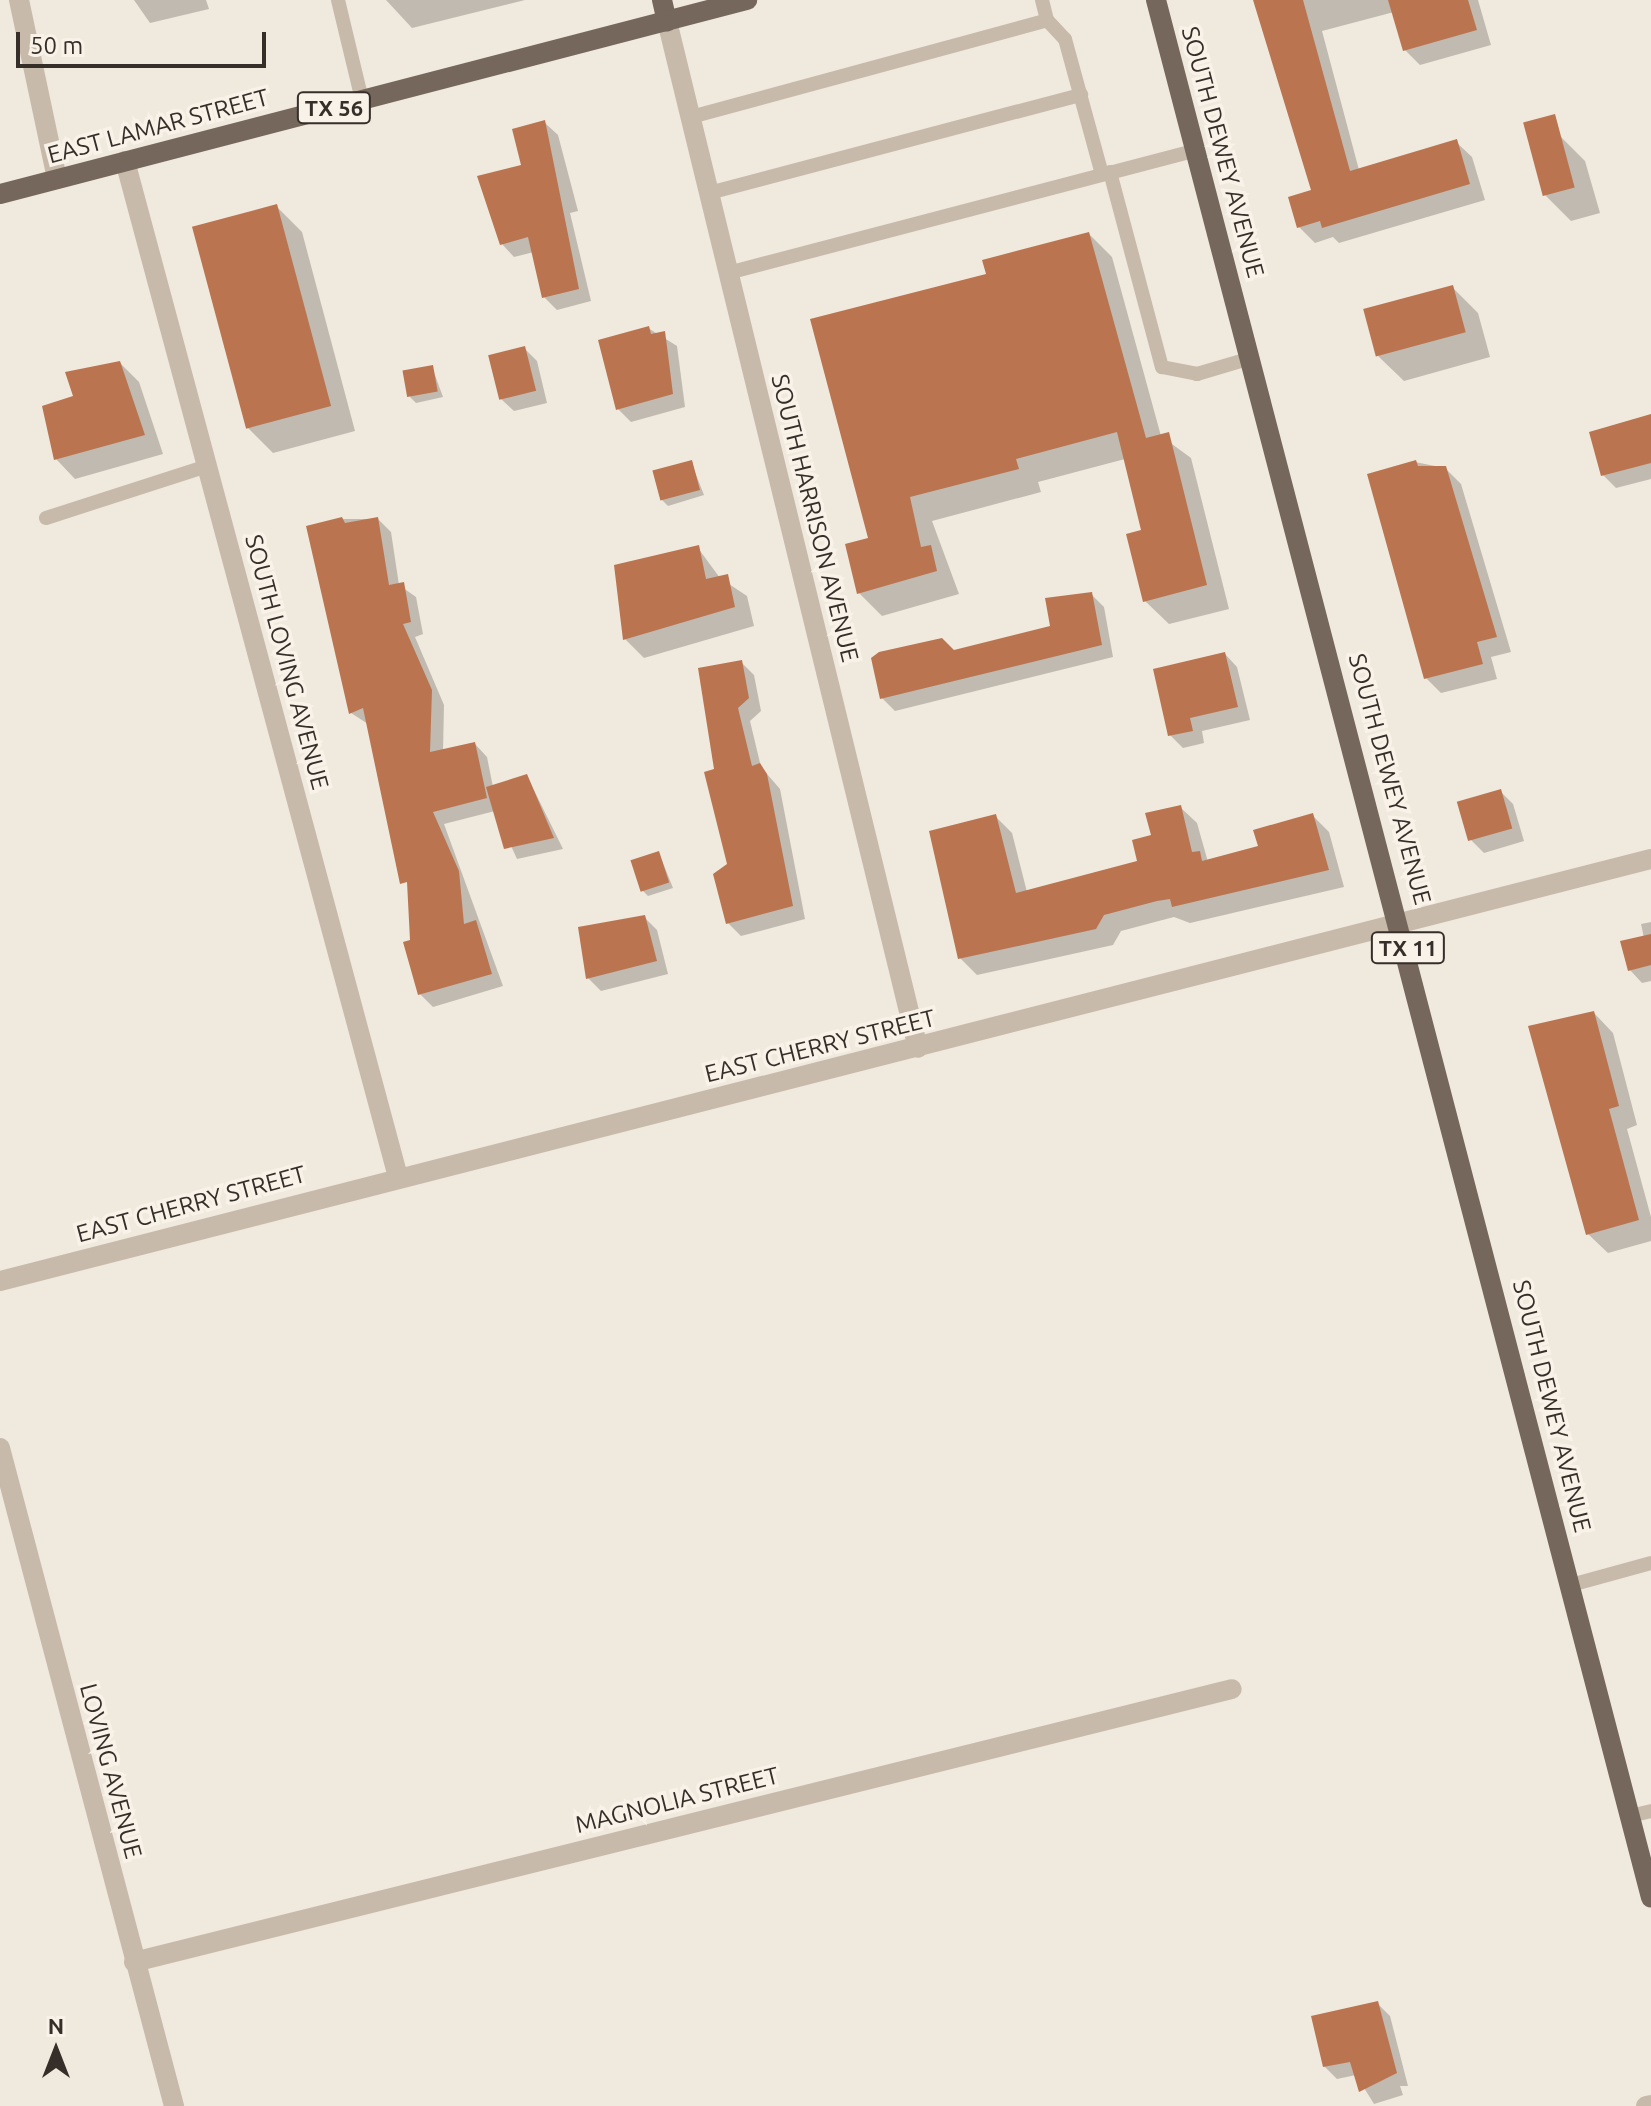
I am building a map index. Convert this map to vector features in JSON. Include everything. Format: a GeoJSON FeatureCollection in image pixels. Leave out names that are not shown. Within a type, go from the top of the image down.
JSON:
{"type":"FeatureCollection","features":[{"type":"Feature","properties":{"kind":"main road","name":"SOUTH HARRISON AVENUE"},"geometry":{"type":"LineString","coordinates":[[662,0],[667,21]]}},
{"type":"Feature","properties":{"kind":"main road","name":"EAST LAMAR STREET"},"geometry":{"type":"LineString","coordinates":[[0,194],[747,0]]}},
{"type":"Feature","properties":{"kind":"main road","name":"SOUTH DEWEY AVENUE"},"geometry":{"type":"LineString","coordinates":[[1156,0],[1402,924],[1651,1898]]}},
{"type":"Feature","properties":{"kind":"street"},"geometry":{"type":"LineString","coordinates":[[19,0],[57,179]]}},
{"type":"Feature","properties":{"kind":"street","name":"SOUTH HARRISON AVENUE"},"geometry":{"type":"LineString","coordinates":[[667,21],[918,1048]]}},
{"type":"Feature","properties":{"kind":"street","name":"SOUTH LOVING AVENUE"},"geometry":{"type":"LineString","coordinates":[[125,161],[398,1177]]}},
{"type":"Feature","properties":{"kind":"street","name":"EAST CHERRY STREET"},"geometry":{"type":"LineString","coordinates":[[0,1281],[1651,859]]}},
{"type":"Feature","properties":{"kind":"street","name":"LOVING AVENUE"},"geometry":{"type":"LineString","coordinates":[[0,1448],[174,2106]]}},
{"type":"Feature","properties":{"kind":"street","name":"MAGNOLIA STREET"},"geometry":{"type":"LineString","coordinates":[[134,1962],[1232,1689]]}},
{"type":"Feature","properties":{"kind":"lane"},"geometry":{"type":"LineString","coordinates":[[338,0],[362,100]]}},
{"type":"Feature","properties":{"kind":"lane"},"geometry":{"type":"LineString","coordinates":[[1042,0],[1047,20],[1065,39],[1162,367],[1197,374],[1251,358]]}},
{"type":"Feature","properties":{"kind":"lane"},"geometry":{"type":"LineString","coordinates":[[691,117],[1047,20]]}},
{"type":"Feature","properties":{"kind":"lane"},"geometry":{"type":"LineString","coordinates":[[709,193],[1081,95]]}},
{"type":"Feature","properties":{"kind":"lane"},"geometry":{"type":"LineString","coordinates":[[728,273],[1196,150]]}},
{"type":"Feature","properties":{"kind":"lane"},"geometry":{"type":"LineString","coordinates":[[46,518],[207,466]]}},
{"type":"Feature","properties":{"kind":"lane"},"geometry":{"type":"LineString","coordinates":[[1571,1585],[1651,1563]]}},
{"type":"Feature","properties":{"kind":"lane"},"geometry":{"type":"LineString","coordinates":[[1630,1816],[1651,1811]]}},
{"type":"Feature","properties":{"kind":"building"},"geometry":{"type":"Polygon","coordinates":[[[1253,0],[1303,0],[1350,171],[1457,139],[1470,184],[1322,228],[1320,221],[1297,228],[1288,197],[1311,190],[1253,0]]]}},
{"type":"Feature","properties":{"kind":"building"},"geometry":{"type":"Polygon","coordinates":[[[1388,0],[1468,0],[1477,30],[1403,51],[1388,0]]]}},
{"type":"Feature","properties":{"kind":"building"},"geometry":{"type":"Polygon","coordinates":[[[1555,114],[1575,187],[1543,196],[1523,123],[1555,114]]]}},
{"type":"Feature","properties":{"kind":"building"},"geometry":{"type":"Polygon","coordinates":[[[545,120],[579,289],[542,298],[528,237],[500,245],[477,176],[521,165],[512,129],[545,120]]]}},
{"type":"Feature","properties":{"kind":"building"},"geometry":{"type":"Polygon","coordinates":[[[277,204],[331,406],[246,429],[192,227],[277,204]]]}},
{"type":"Feature","properties":{"kind":"building"},"geometry":{"type":"Polygon","coordinates":[[[1089,232],[1146,438],[1169,432],[1207,585],[1143,602],[1126,534],[1141,530],[1117,432],[1016,459],[1019,469],[910,497],[921,547],[931,545],[937,571],[857,594],[845,544],[868,538],[810,319],[986,274],[982,260],[1089,232]]]}},
{"type":"Feature","properties":{"kind":"building"},"geometry":{"type":"Polygon","coordinates":[[[1453,285],[1466,332],[1376,356],[1363,309],[1453,285]]]}},
{"type":"Feature","properties":{"kind":"building"},"geometry":{"type":"Polygon","coordinates":[[[649,326],[651,334],[665,331],[673,394],[616,410],[598,340],[649,326]]]}},
{"type":"Feature","properties":{"kind":"building"},"geometry":{"type":"Polygon","coordinates":[[[525,346],[536,391],[499,400],[488,355],[525,346]]]}},
{"type":"Feature","properties":{"kind":"building"},"geometry":{"type":"Polygon","coordinates":[[[120,361],[145,435],[54,460],[42,406],[73,396],[65,372],[120,361]]]}},
{"type":"Feature","properties":{"kind":"building"},"geometry":{"type":"Polygon","coordinates":[[[433,365],[438,392],[407,397],[402,370],[433,365]]]}},
{"type":"Feature","properties":{"kind":"building"},"geometry":{"type":"Polygon","coordinates":[[[1651,414],[1651,463],[1601,476],[1589,432],[1651,414]]]}},
{"type":"Feature","properties":{"kind":"building"},"geometry":{"type":"Polygon","coordinates":[[[692,460],[700,490],[660,501],[652,471],[692,460]]]}},
{"type":"Feature","properties":{"kind":"building"},"geometry":{"type":"Polygon","coordinates":[[[1416,460],[1418,466],[1446,466],[1497,637],[1477,642],[1483,664],[1424,679],[1367,474],[1416,460]]]}},
{"type":"Feature","properties":{"kind":"building"},"geometry":{"type":"Polygon","coordinates":[[[342,517],[345,523],[378,517],[389,585],[404,582],[411,622],[403,624],[432,690],[430,752],[475,742],[487,798],[433,812],[459,871],[464,924],[476,920],[492,974],[418,995],[403,942],[410,940],[407,882],[400,884],[363,708],[349,714],[306,526],[342,517]]]}},
{"type":"Feature","properties":{"kind":"building"},"geometry":{"type":"Polygon","coordinates":[[[699,545],[706,579],[728,574],[735,607],[623,640],[614,565],[699,545]]]}},
{"type":"Feature","properties":{"kind":"building"},"geometry":{"type":"Polygon","coordinates":[[[1092,592],[1102,645],[880,699],[871,658],[879,652],[942,638],[954,650],[1050,626],[1045,598],[1092,592]]]}},
{"type":"Feature","properties":{"kind":"building"},"geometry":{"type":"Polygon","coordinates":[[[1225,652],[1238,707],[1190,718],[1193,731],[1168,736],[1153,669],[1225,652]]]}},
{"type":"Feature","properties":{"kind":"building"},"geometry":{"type":"Polygon","coordinates":[[[742,660],[749,698],[738,708],[752,766],[760,763],[767,774],[793,906],[726,924],[713,874],[727,864],[704,772],[714,769],[698,668],[742,660]]]}},
{"type":"Feature","properties":{"kind":"building"},"geometry":{"type":"Polygon","coordinates":[[[527,774],[554,838],[504,849],[486,787],[527,774]]]}},
{"type":"Feature","properties":{"kind":"building"},"geometry":{"type":"Polygon","coordinates":[[[1501,789],[1512,828],[1468,841],[1457,802],[1501,789]]]}},
{"type":"Feature","properties":{"kind":"building"},"geometry":{"type":"Polygon","coordinates":[[[1181,805],[1192,852],[1200,851],[1202,861],[1258,846],[1253,830],[1313,813],[1329,870],[1172,907],[1170,899],[1157,901],[1104,915],[1096,929],[958,959],[929,831],[996,814],[1016,893],[1137,861],[1132,840],[1151,835],[1145,813],[1181,805]]]}},
{"type":"Feature","properties":{"kind":"building"},"geometry":{"type":"Polygon","coordinates":[[[659,851],[669,882],[641,892],[630,860],[659,851]]]}},
{"type":"Feature","properties":{"kind":"building"},"geometry":{"type":"Polygon","coordinates":[[[645,915],[657,961],[586,979],[578,927],[645,915]]]}},
{"type":"Feature","properties":{"kind":"building"},"geometry":{"type":"Polygon","coordinates":[[[1651,934],[1651,965],[1628,971],[1620,941],[1651,934]]]}},
{"type":"Feature","properties":{"kind":"building"},"geometry":{"type":"Polygon","coordinates":[[[1594,1011],[1619,1106],[1609,1109],[1639,1220],[1586,1235],[1528,1026],[1594,1011]]]}},
{"type":"Feature","properties":{"kind":"building"},"geometry":{"type":"Polygon","coordinates":[[[1378,2001],[1397,2073],[1359,2092],[1350,2062],[1323,2067],[1311,2016],[1378,2001]]]}}]}
